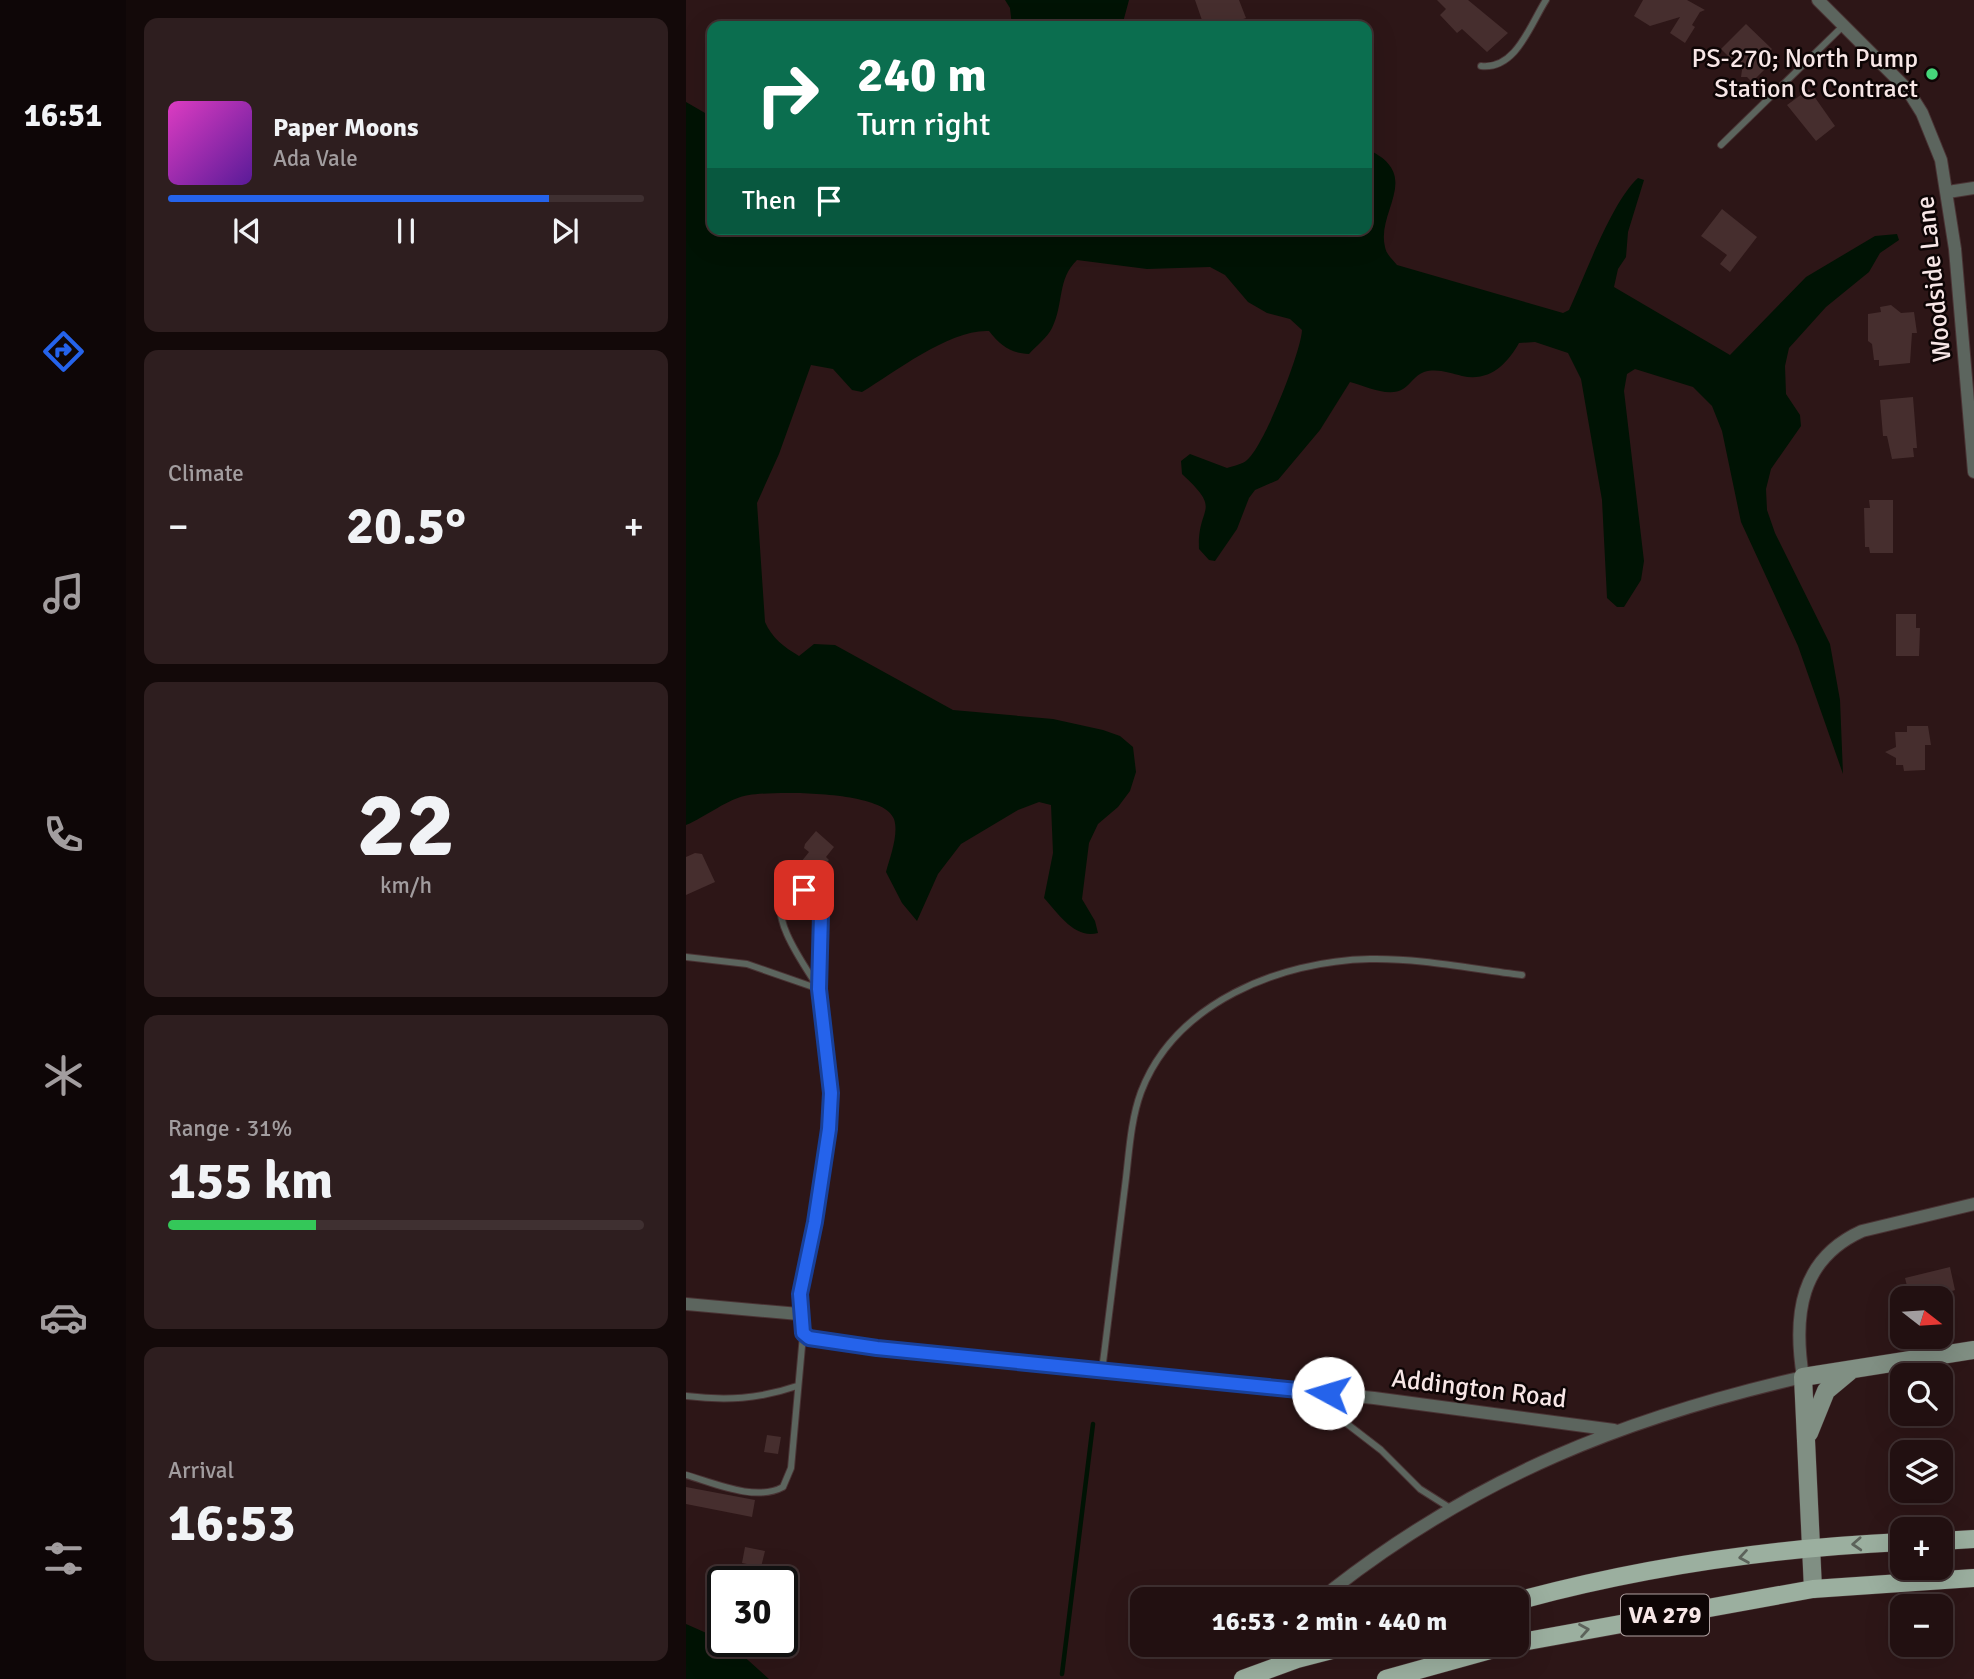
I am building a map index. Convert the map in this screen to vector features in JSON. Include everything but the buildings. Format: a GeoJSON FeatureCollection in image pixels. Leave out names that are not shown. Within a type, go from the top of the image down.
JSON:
{"type":"FeatureCollection","features":[{"type":"Feature","properties":{"kind":"main road"},"geometry":{"type":"LineString","coordinates":[[1953,1540],[1974,1539]]}},
{"type":"Feature","properties":{"kind":"main road","name":"VA 279"},"geometry":{"type":"LineString","coordinates":[[1529,1598],[1587,1582],[1812,1546],[1890,1543]]}},
{"type":"Feature","properties":{"kind":"main road","name":"VA 279"},"geometry":{"type":"LineString","coordinates":[[1529,1641],[1813,1589],[1974,1578]]}},
{"type":"Feature","properties":{"kind":"main road"},"geometry":{"type":"LineString","coordinates":[[1243,1679],[1305,1657]]}},
{"type":"Feature","properties":{"kind":"main road"},"geometry":{"type":"LineString","coordinates":[[1386,1679],[1465,1657]]}},
{"type":"Feature","properties":{"kind":"street","name":"Woodside Lane"},"geometry":{"type":"LineString","coordinates":[[1818,0],[1907,89],[1922,113],[1941,160],[1948,192],[1974,472]]}},
{"type":"Feature","properties":{"kind":"street"},"geometry":{"type":"LineString","coordinates":[[1948,192],[1974,188]]}},
{"type":"Feature","properties":{"kind":"street"},"geometry":{"type":"LineString","coordinates":[[1813,1589],[1799,1341],[1806,1286],[1822,1259],[1846,1238],[1862,1231],[1974,1204]]}},
{"type":"Feature","properties":{"kind":"street"},"geometry":{"type":"LineString","coordinates":[[686,1304],[799,1314],[803,1333]]}},
{"type":"Feature","properties":{"kind":"street","name":"Addington Road"},"geometry":{"type":"LineString","coordinates":[[803,1333],[809,1338],[877,1348],[1305,1391],[1537,1418],[1614,1430]]}},
{"type":"Feature","properties":{"kind":"street"},"geometry":{"type":"LineString","coordinates":[[1336,1587],[1377,1555],[1450,1508],[1534,1465],[1614,1430],[1676,1409],[1803,1377],[1857,1366],[1974,1350]]}},
{"type":"Feature","properties":{"kind":"street"},"geometry":{"type":"LineString","coordinates":[[1806,1443],[1826,1391],[1857,1366]]}},
{"type":"Feature","properties":{"kind":"lane"},"geometry":{"type":"LineString","coordinates":[[1481,66],[1496,65],[1515,53],[1546,0]]}},
{"type":"Feature","properties":{"kind":"lane"},"geometry":{"type":"LineString","coordinates":[[1721,145],[1844,26]]}},
{"type":"Feature","properties":{"kind":"lane"},"geometry":{"type":"LineString","coordinates":[[799,1314],[829,1129],[830,1064],[819,989],[821,914],[812,895],[796,888],[783,895],[779,912],[788,936],[819,989]]}},
{"type":"Feature","properties":{"kind":"lane"},"geometry":{"type":"LineString","coordinates":[[686,957],[747,964],[819,989]]}},
{"type":"Feature","properties":{"kind":"lane"},"geometry":{"type":"LineString","coordinates":[[1102,1370],[1134,1118],[1149,1073],[1183,1027],[1206,1009],[1249,987],[1293,970],[1336,961],[1388,960],[1522,975]]}},
{"type":"Feature","properties":{"kind":"lane"},"geometry":{"type":"LineString","coordinates":[[686,1475],[741,1490],[766,1493],[783,1487],[791,1468],[803,1333]]}},
{"type":"Feature","properties":{"kind":"lane"},"geometry":{"type":"LineString","coordinates":[[686,1396],[727,1401],[752,1399],[797,1386]]}},
{"type":"Feature","properties":{"kind":"lane"},"geometry":{"type":"LineString","coordinates":[[1305,1391],[1381,1450],[1420,1489],[1450,1508]]}},
{"type":"Feature","properties":{"kind":"shaded area"},"geometry":{"type":"Polygon","coordinates":[[[1005,0],[1129,0],[1123,21],[1011,21],[1010,8],[1005,0]]]}},
{"type":"Feature","properties":{"kind":"shaded area"},"geometry":{"type":"Polygon","coordinates":[[[686,102],[707,114],[707,235],[1372,235],[1372,152],[1385,160],[1393,171],[1394,195],[1384,234],[1386,250],[1397,265],[1563,313],[1569,310],[1618,204],[1638,178],[1644,180],[1628,232],[1626,257],[1618,269],[1614,287],[1730,355],[1806,277],[1875,236],[1897,234],[1899,240],[1880,253],[1869,272],[1826,307],[1789,348],[1785,366],[1786,394],[1800,415],[1801,426],[1771,469],[1766,489],[1767,510],[1775,533],[1830,644],[1840,700],[1843,774],[1798,646],[1741,522],[1722,431],[1712,406],[1693,387],[1635,369],[1627,374],[1624,391],[1644,561],[1641,580],[1624,607],[1617,607],[1607,598],[1602,500],[1581,379],[1568,353],[1535,342],[1519,343],[1503,364],[1481,376],[1429,371],[1418,375],[1403,389],[1391,392],[1350,382],[1320,430],[1278,480],[1255,490],[1237,529],[1215,561],[1209,560],[1199,549],[1205,503],[1195,487],[1182,474],[1181,461],[1190,454],[1227,468],[1247,460],[1263,437],[1280,398],[1302,330],[1290,319],[1267,313],[1248,302],[1225,275],[1210,267],[1147,269],[1077,260],[1066,275],[1052,328],[1029,354],[1006,348],[989,331],[974,332],[923,353],[862,392],[852,390],[833,369],[811,365],[779,454],[757,503],[765,622],[783,646],[799,656],[814,644],[835,645],[953,710],[1053,719],[1103,730],[1120,736],[1133,747],[1136,772],[1130,791],[1118,807],[1098,824],[1089,843],[1082,899],[1095,921],[1098,933],[1089,934],[1074,929],[1044,898],[1053,853],[1051,805],[1039,802],[1018,810],[961,844],[938,874],[917,921],[902,903],[886,872],[895,838],[894,819],[886,809],[871,802],[804,793],[749,795],[733,800],[686,825],[686,102]]]}},
{"type":"Feature","properties":{"kind":"shaded area"},"geometry":{"type":"Polygon","coordinates":[[[686,1624],[707,1633],[707,1657],[745,1657],[769,1679],[686,1679],[686,1624]]]}},
{"type":"Feature","properties":{"kind":"waterway"},"geometry":{"type":"LineString","coordinates":[[1062,1674],[1093,1424]]}},
{"type":"Feature","properties":{"kind":"place","name":"PS-270; North Pump Station C Contract"},"geometry":{"type":"Point","coordinates":[1932,74]}},
{"type":"Feature","properties":{"kind":"route"},"geometry":{"type":"LineString","coordinates":[[804,890],[812,895],[821,914],[819,989],[830,1064],[831,1093],[829,1129],[815,1222],[800,1294],[799,1314],[803,1333],[809,1338],[877,1348],[1328,1393]]}}]}
